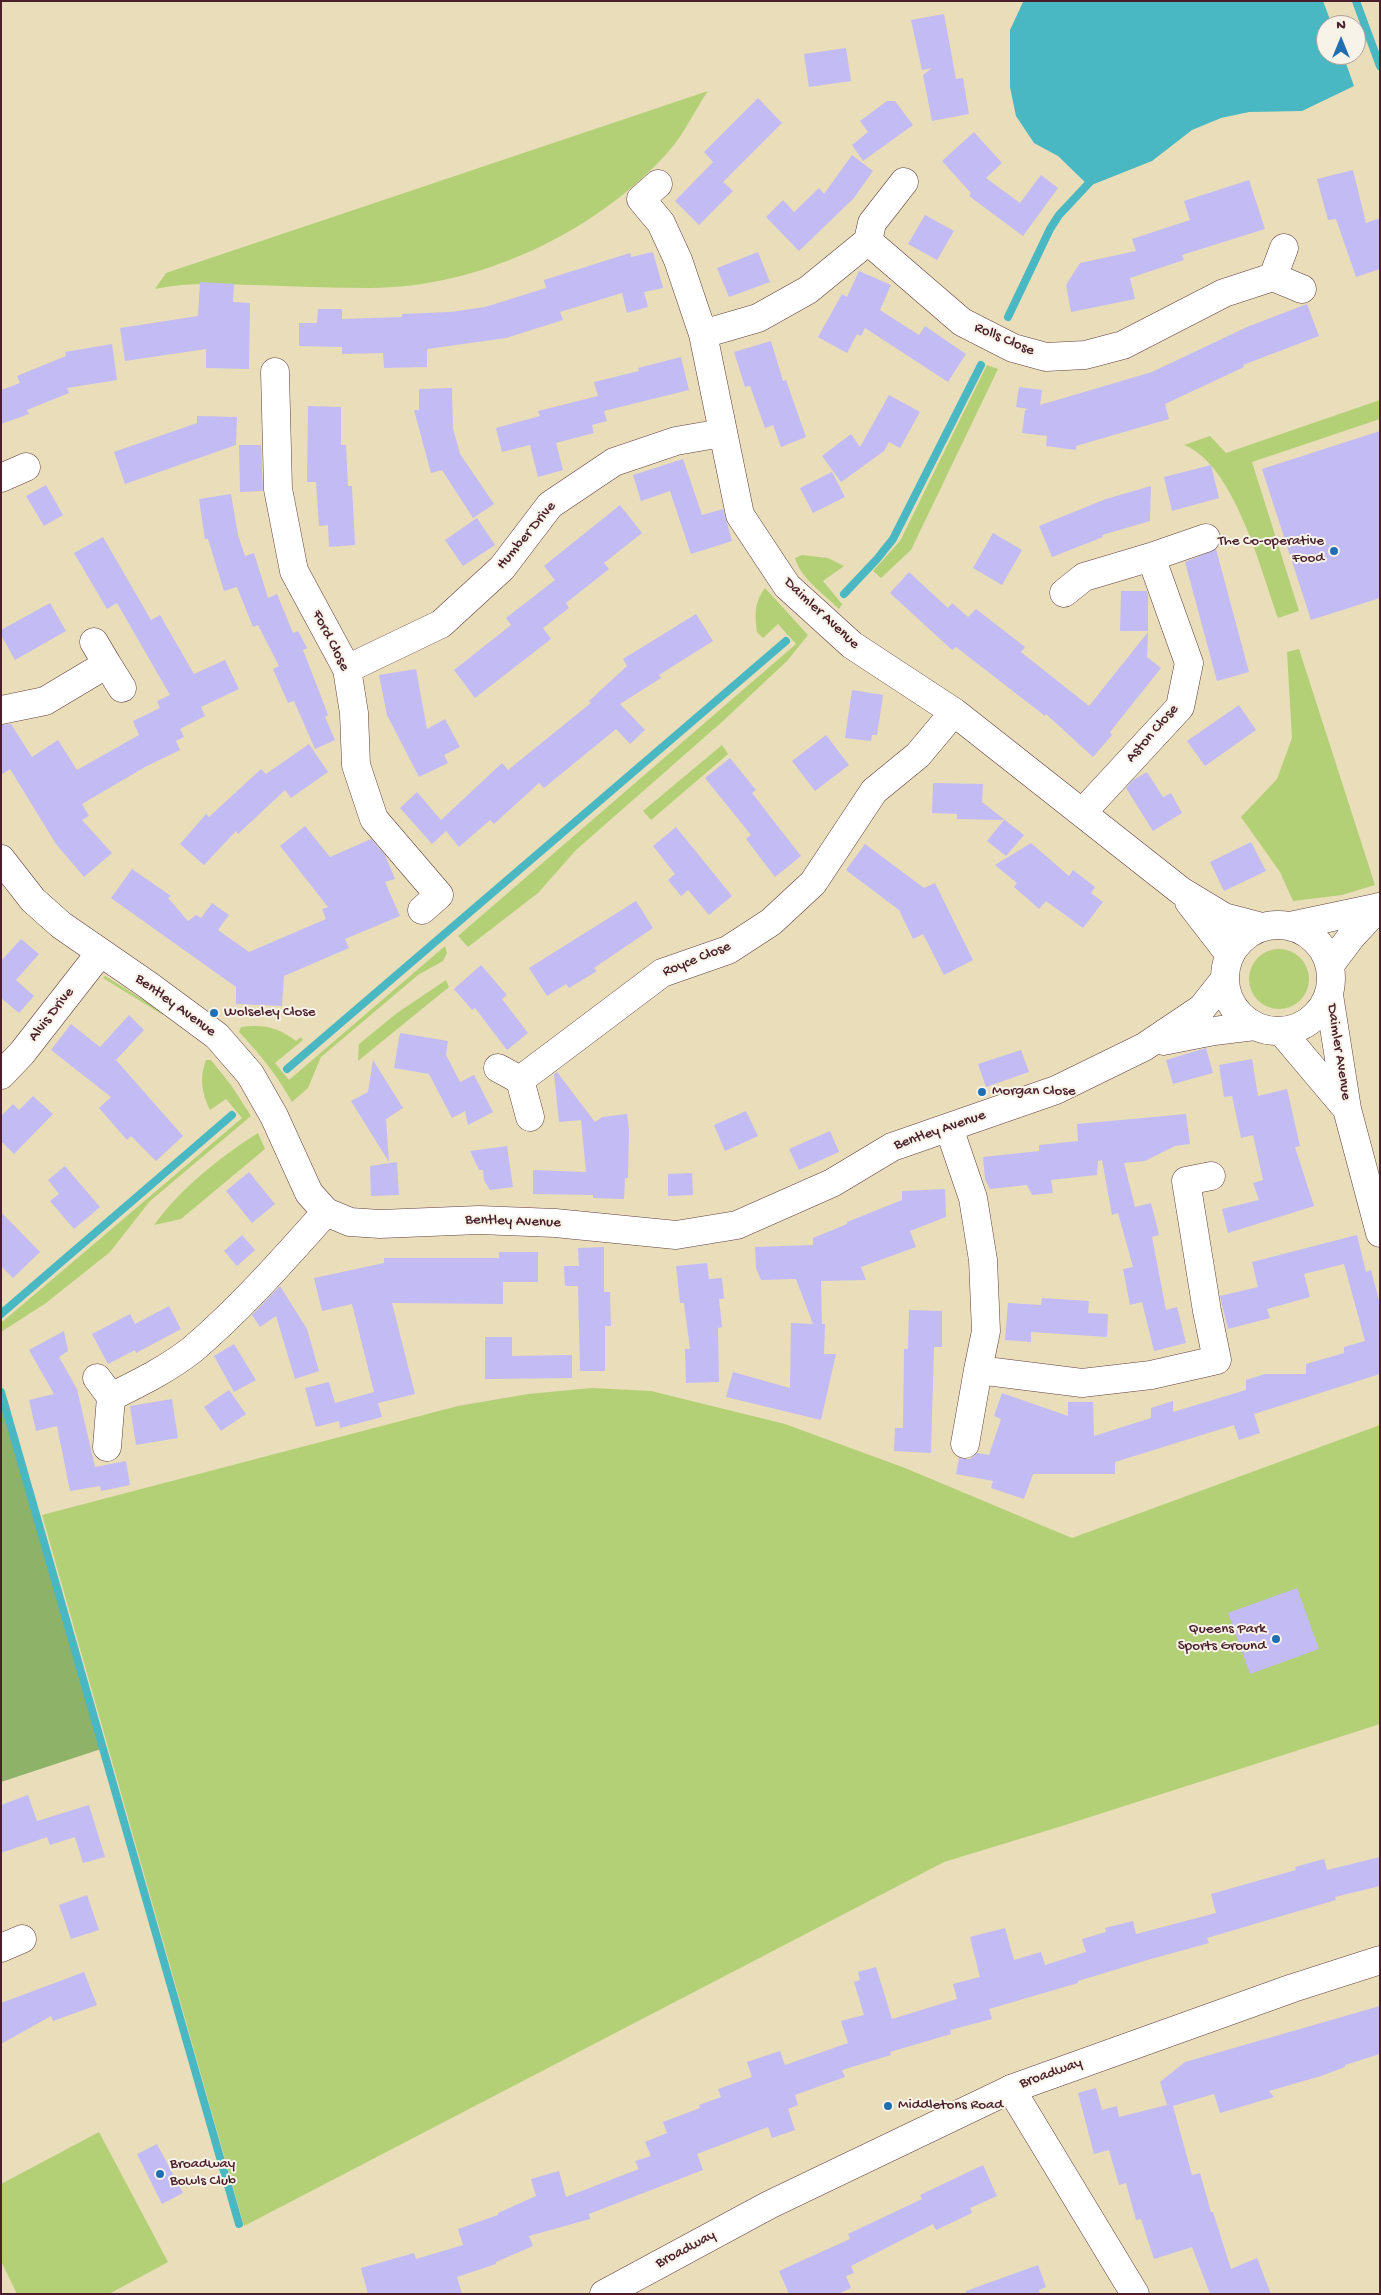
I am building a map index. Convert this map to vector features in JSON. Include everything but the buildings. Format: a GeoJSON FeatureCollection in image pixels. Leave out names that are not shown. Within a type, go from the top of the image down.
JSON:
{"type":"FeatureCollection","features":[{"type":"Feature","properties":{"kind":"street"},"geometry":{"type":"LineString","coordinates":[[703,334],[758,318],[808,290],[868,241],[872,223],[904,182]]}},
{"type":"Feature","properties":{"kind":"street","name":"Daimler Avenue"},"geometry":{"type":"LineString","coordinates":[[658,184],[641,199],[661,224],[678,260],[703,334],[740,515],[787,586],[852,645],[954,712],[1181,891],[1224,917],[1262,927]]}},
{"type":"Feature","properties":{"kind":"street","name":"Rolls Close"},"geometry":{"type":"LineString","coordinates":[[868,241],[962,322],[1013,348],[1046,357],[1086,355],[1123,346],[1224,293],[1273,277]]}},
{"type":"Feature","properties":{"kind":"street"},"geometry":{"type":"LineString","coordinates":[[1284,248],[1273,277],[1302,289]]}},
{"type":"Feature","properties":{"kind":"street","name":"Ford Close"},"geometry":{"type":"LineString","coordinates":[[275,372],[274,395],[278,489],[294,571],[347,669],[354,713],[356,765],[374,819],[439,895],[422,910]]}},
{"type":"Feature","properties":{"kind":"street","name":"Humber Drive"},"geometry":{"type":"LineString","coordinates":[[347,669],[441,624],[502,568],[550,505],[614,462],[676,441],[722,433]]}},
{"type":"Feature","properties":{"kind":"street"},"geometry":{"type":"LineString","coordinates":[[1,478],[26,467]]}},
{"type":"Feature","properties":{"kind":"street"},"geometry":{"type":"LineString","coordinates":[[1064,593],[1084,577],[1116,569],[1206,538]]}},
{"type":"Feature","properties":{"kind":"street","name":"Aston Close"},"geometry":{"type":"LineString","coordinates":[[1082,813],[1180,707],[1189,663],[1151,557]]}},
{"type":"Feature","properties":{"kind":"street"},"geometry":{"type":"LineString","coordinates":[[1,710],[45,700],[100,653],[122,688]]}},
{"type":"Feature","properties":{"kind":"street","name":"Royce Close"},"geometry":{"type":"LineString","coordinates":[[530,1117],[509,1074],[662,973],[728,950],[771,922],[813,883],[874,791],[918,755],[954,712]]}},
{"type":"Feature","properties":{"kind":"street","name":"Bentley Avenue"},"geometry":{"type":"LineString","coordinates":[[1,859],[34,900],[61,925],[148,984],[217,1036],[250,1074],[274,1116],[310,1193],[326,1212],[350,1222],[380,1224],[479,1220],[555,1223],[676,1235],[737,1225],[832,1183],[892,1147],[1056,1090],[1151,1043],[1202,1008],[1227,967]]}},
{"type":"Feature","properties":{"kind":"street","name":"Daimler Avenue"},"geometry":{"type":"LineString","coordinates":[[1181,891],[1227,967]]}},
{"type":"Feature","properties":{"kind":"street"},"geometry":{"type":"LineString","coordinates":[[1290,926],[1314,938],[1325,953],[1330,965],[1331,983],[1329,995],[1320,1011],[1297,1028],[1281,1031],[1255,1026],[1240,1015],[1232,1006],[1226,989],[1227,967],[1246,936],[1262,927],[1290,926],[1379,907]]}},
{"type":"Feature","properties":{"kind":"street"},"geometry":{"type":"LineString","coordinates":[[1330,965],[1351,937],[1379,907]]}},
{"type":"Feature","properties":{"kind":"street","name":"Alvis Drive"},"geometry":{"type":"LineString","coordinates":[[1,1074],[22,1053],[100,953]]}},
{"type":"Feature","properties":{"kind":"street","name":"Daimler Avenue"},"geometry":{"type":"LineString","coordinates":[[1329,995],[1347,1109],[1380,1233]]}},
{"type":"Feature","properties":{"kind":"street","name":"Bentley Avenue"},"geometry":{"type":"LineString","coordinates":[[1151,1043],[1214,1031],[1255,1026]]}},
{"type":"Feature","properties":{"kind":"street","name":"Daimler Avenue"},"geometry":{"type":"LineString","coordinates":[[1281,1031],[1347,1109]]}},
{"type":"Feature","properties":{"kind":"street"},"geometry":{"type":"LineString","coordinates":[[949,1128],[973,1198],[983,1260],[986,1331],[965,1444]]}},
{"type":"Feature","properties":{"kind":"street"},"geometry":{"type":"LineString","coordinates":[[978,1370],[1082,1383],[1151,1375],[1217,1360],[1207,1311],[1186,1180],[1210,1176]]}},
{"type":"Feature","properties":{"kind":"street"},"geometry":{"type":"LineString","coordinates":[[107,1447],[104,1388],[150,1378],[192,1349],[270,1274],[326,1212]]}},
{"type":"Feature","properties":{"kind":"street","name":"Broadway"},"geometry":{"type":"LineString","coordinates":[[604,2294],[769,2205],[1010,2089],[1293,1988],[1380,1960]]}},
{"type":"Feature","properties":{"kind":"street"},"geometry":{"type":"LineString","coordinates":[[1010,2089],[1135,2294]]}},
{"type":"Feature","properties":{"kind":"green space"},"geometry":{"type":"Polygon","coordinates":[[[708,91],[685,130],[669,151],[640,180],[607,207],[571,230],[533,250],[494,266],[453,278],[411,285],[370,288],[204,284],[179,285],[155,289],[166,273],[708,91]]]}},
{"type":"Feature","properties":{"kind":"green space"},"geometry":{"type":"Polygon","coordinates":[[[987,365],[998,369],[911,550],[881,578],[873,571],[900,541],[987,365]]]}},
{"type":"Feature","properties":{"kind":"green space"},"geometry":{"type":"Polygon","coordinates":[[[1380,400],[1380,419],[1252,462],[1299,611],[1278,618],[1254,547],[1231,495],[1217,473],[1202,456],[1184,445],[1210,436],[1226,453],[1380,400]]]}},
{"type":"Feature","properties":{"kind":"green space"},"geometry":{"type":"Polygon","coordinates":[[[802,555],[828,558],[844,566],[823,581],[842,604],[839,609],[802,573],[795,558],[802,555]]]}},
{"type":"Feature","properties":{"kind":"green space"},"geometry":{"type":"Polygon","coordinates":[[[765,588],[808,635],[787,661],[723,721],[576,850],[538,893],[468,947],[458,936],[796,644],[778,624],[763,638],[757,632],[756,609],[765,588]]]}},
{"type":"Feature","properties":{"kind":"green space"},"geometry":{"type":"Polygon","coordinates":[[[1299,649],[1375,885],[1342,895],[1293,901],[1280,872],[1241,817],[1277,779],[1292,738],[1287,652],[1299,649]]]}},
{"type":"Feature","properties":{"kind":"green space"},"geometry":{"type":"Polygon","coordinates":[[[722,745],[728,754],[651,820],[643,811],[722,745]]]}},
{"type":"Feature","properties":{"kind":"green space"},"geometry":{"type":"Polygon","coordinates":[[[445,946],[447,953],[443,961],[418,975],[321,1057],[308,1088],[292,1102],[268,1065],[239,1032],[241,1027],[263,1026],[283,1032],[296,1041],[301,1037],[303,1040],[275,1063],[289,1080],[445,946]]]}},
{"type":"Feature","properties":{"kind":"green space"},"geometry":{"type":"Polygon","coordinates":[[[1279,949],[1296,954],[1304,962],[1309,979],[1304,996],[1296,1004],[1279,1009],[1262,1004],[1254,996],[1249,979],[1254,962],[1262,954],[1279,949]]]}},
{"type":"Feature","properties":{"kind":"green space"},"geometry":{"type":"Polygon","coordinates":[[[105,976],[163,1012],[163,1015],[103,978],[105,976]]]}},
{"type":"Feature","properties":{"kind":"green space"},"geometry":{"type":"Polygon","coordinates":[[[446,980],[449,987],[358,1061],[359,1044],[397,1013],[446,980]]]}},
{"type":"Feature","properties":{"kind":"green space"},"geometry":{"type":"Polygon","coordinates":[[[206,1060],[211,1060],[231,1085],[251,1116],[150,1201],[110,1252],[46,1303],[1,1332],[1,1323],[242,1118],[226,1099],[210,1110],[202,1086],[206,1060]]]}},
{"type":"Feature","properties":{"kind":"green space"},"geometry":{"type":"Polygon","coordinates":[[[258,1133],[265,1149],[181,1219],[154,1225],[176,1198],[202,1174],[258,1133]]]}},
{"type":"Feature","properties":{"kind":"green space"},"geometry":{"type":"Polygon","coordinates":[[[592,1388],[651,1391],[785,1424],[905,1468],[1072,1538],[1380,1425],[1380,1724],[944,1862],[244,2226],[42,1515],[458,1406],[528,1394],[592,1388]]]}},
{"type":"Feature","properties":{"kind":"green space"},"geometry":{"type":"Polygon","coordinates":[[[1,1403],[104,1748],[1,1782],[1,1403]]]}},
{"type":"Feature","properties":{"kind":"green space"},"geometry":{"type":"Polygon","coordinates":[[[99,2132],[168,2262],[109,2294],[17,2294],[1,2261],[1,2184],[99,2132]]]}},
{"type":"Feature","properties":{"kind":"water"},"geometry":{"type":"Polygon","coordinates":[[[1323,1],[1328,15],[1316,15],[1316,65],[1347,65],[1354,86],[1302,111],[1249,112],[1221,118],[1192,130],[1152,161],[1089,186],[1058,156],[1034,143],[1016,116],[1010,87],[1010,30],[1023,2],[1323,1]]]}},
{"type":"Feature","properties":{"kind":"waterway"},"geometry":{"type":"LineString","coordinates":[[1356,1],[1380,66]]}},
{"type":"Feature","properties":{"kind":"waterway"},"geometry":{"type":"LineString","coordinates":[[1008,317],[1050,229],[1059,215],[1089,183]]}},
{"type":"Feature","properties":{"kind":"waterway"},"geometry":{"type":"LineString","coordinates":[[844,594],[893,539],[981,365]]}},
{"type":"Feature","properties":{"kind":"waterway"},"geometry":{"type":"LineString","coordinates":[[287,1069],[786,641]]}},
{"type":"Feature","properties":{"kind":"waterway"},"geometry":{"type":"LineString","coordinates":[[1,1314],[232,1115]]}},
{"type":"Feature","properties":{"kind":"waterway"},"geometry":{"type":"LineString","coordinates":[[1,1392],[239,2224]]}},
{"type":"Feature","properties":{"kind":"place","name":"The Co-operative Food"},"geometry":{"type":"Point","coordinates":[1334,551]}},
{"type":"Feature","properties":{"kind":"place","name":"Wolseley Close"},"geometry":{"type":"Point","coordinates":[214,1013]}},
{"type":"Feature","properties":{"kind":"place","name":"Morgan Close"},"geometry":{"type":"Point","coordinates":[982,1092]}},
{"type":"Feature","properties":{"kind":"place","name":"Queens Park Sports Ground"},"geometry":{"type":"Point","coordinates":[1276,1639]}},
{"type":"Feature","properties":{"kind":"place","name":"Middletons Road"},"geometry":{"type":"Point","coordinates":[888,2106]}},
{"type":"Feature","properties":{"kind":"place","name":"Broadway Bowls Club"},"geometry":{"type":"Point","coordinates":[160,2174]}}]}
